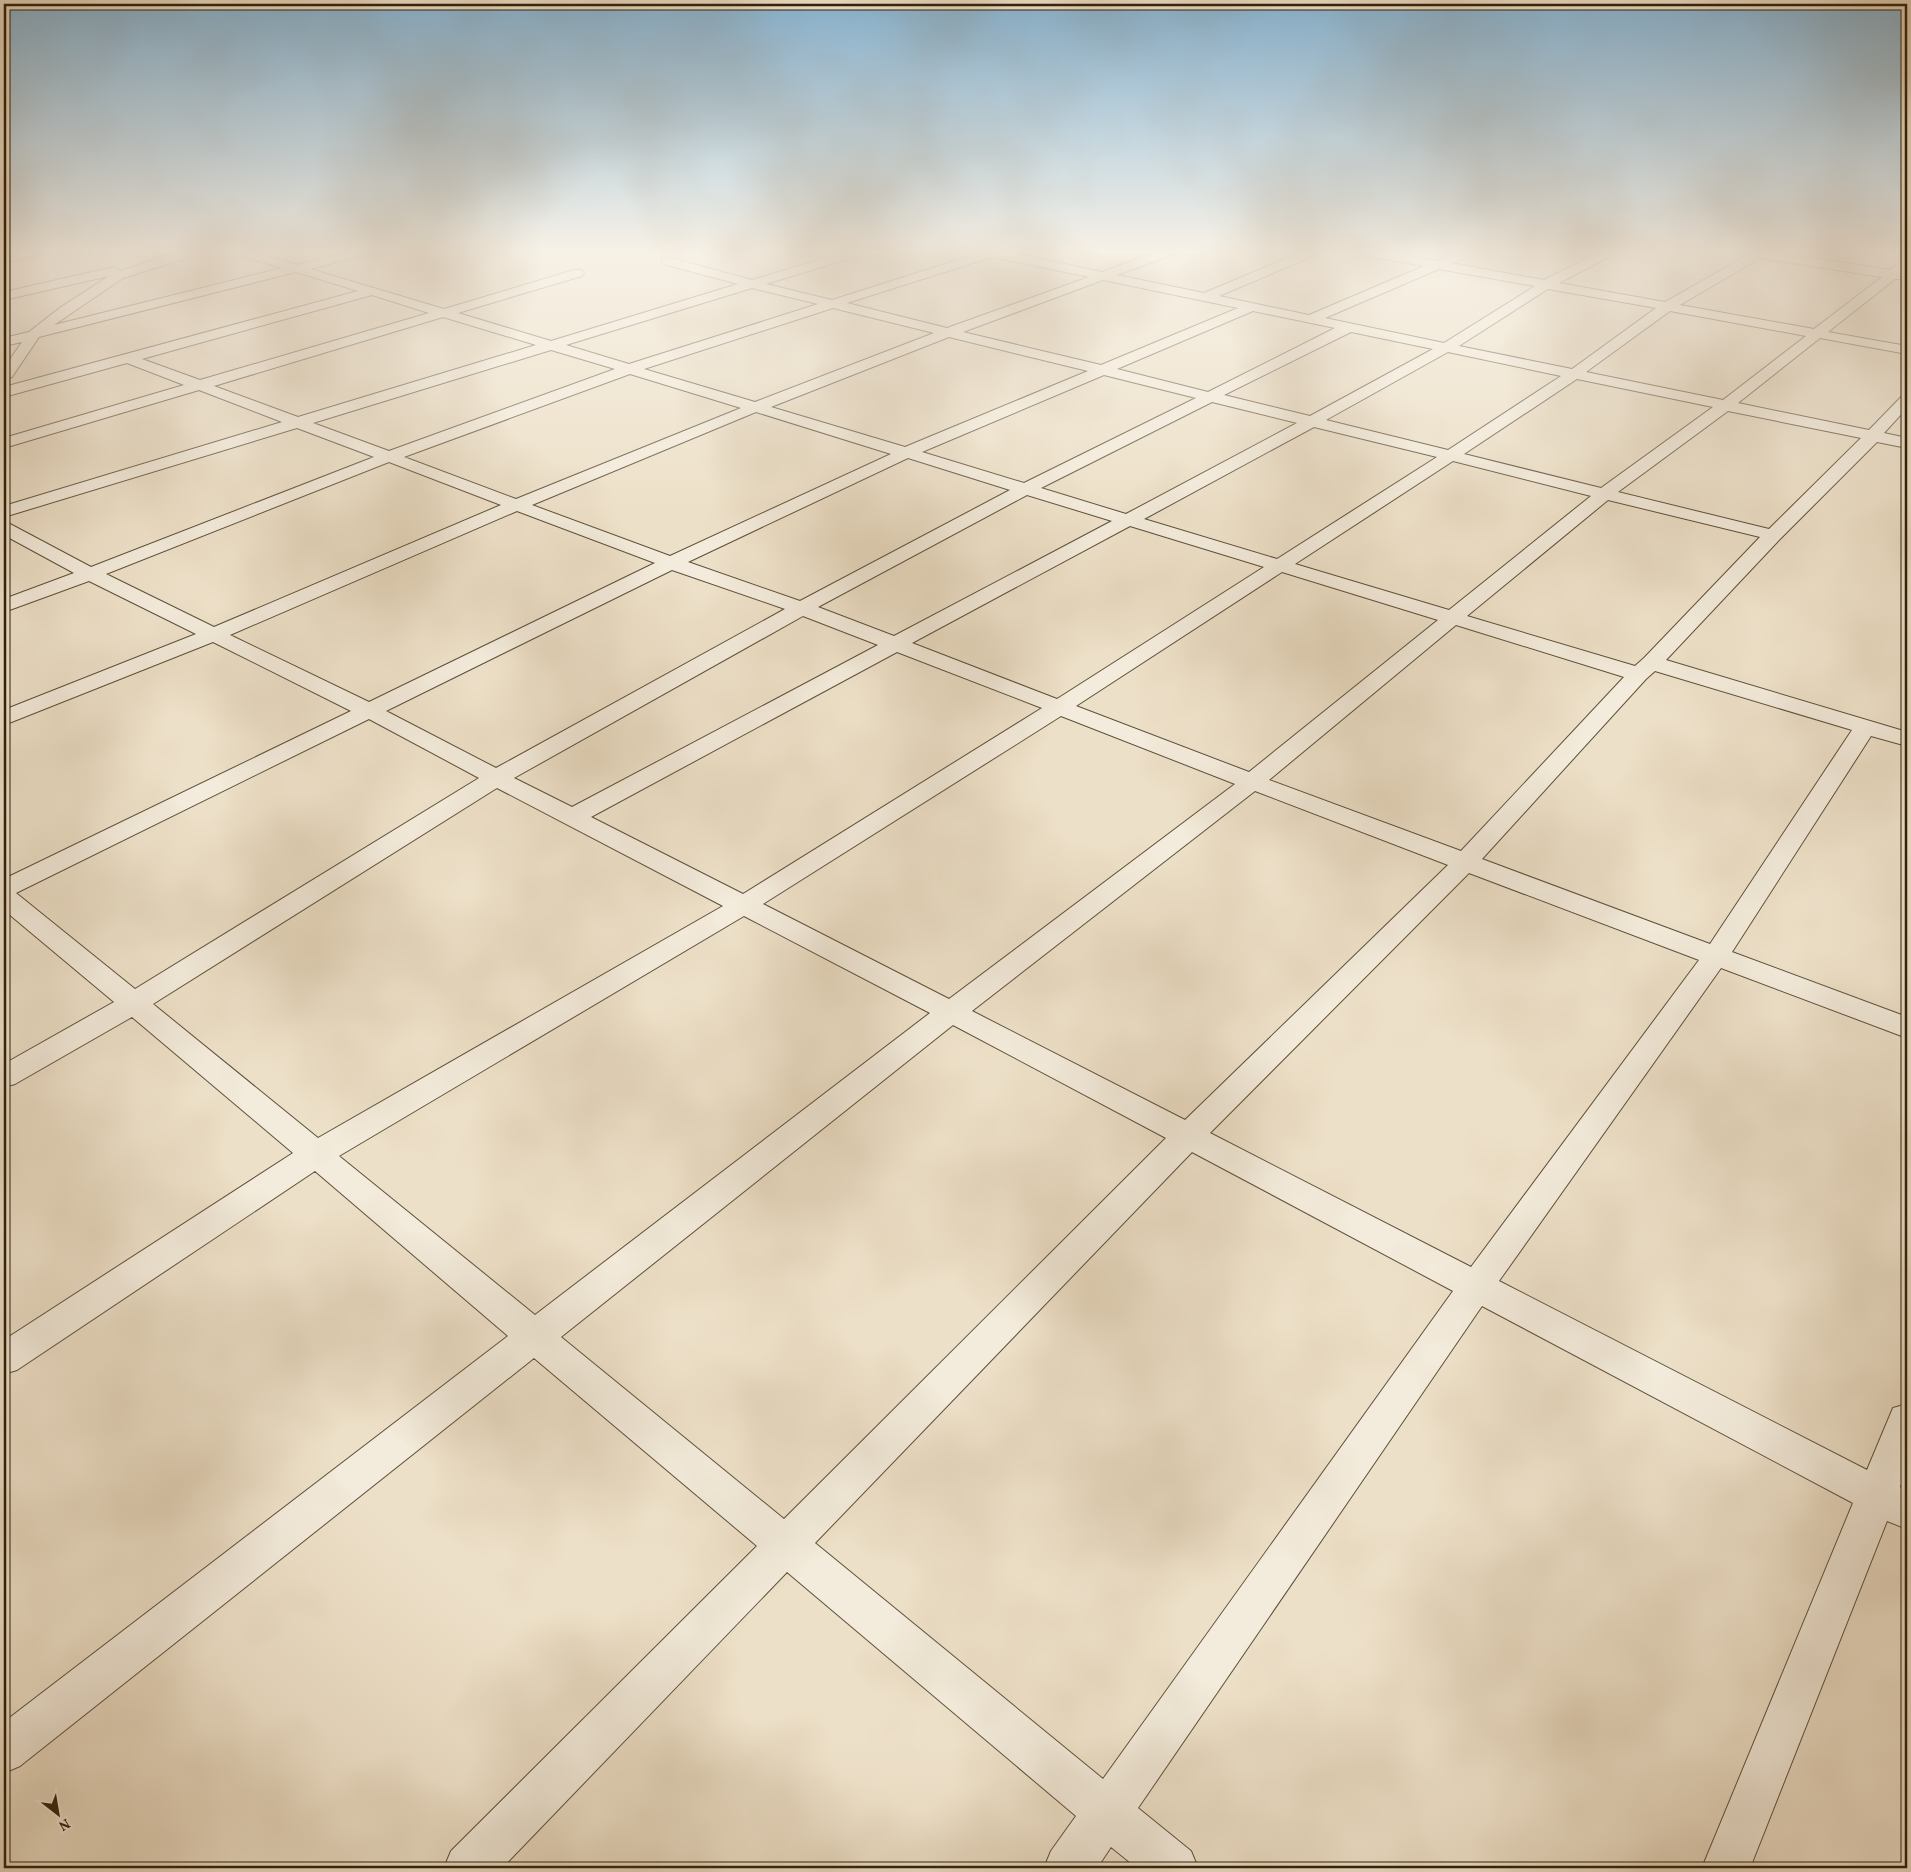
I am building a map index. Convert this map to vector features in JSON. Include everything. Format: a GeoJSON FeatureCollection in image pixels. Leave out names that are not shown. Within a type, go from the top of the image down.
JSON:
{"type":"FeatureCollection","features":[{"type":"Feature","properties":{"kind":"street"},"geometry":{"type":"LineString","coordinates":[[4,342],[18,338]]}},
{"type":"Feature","properties":{"kind":"street"},"geometry":{"type":"LineString","coordinates":[[4,375],[7,374],[31,338]]}},
{"type":"Feature","properties":{"kind":"street"},"geometry":{"type":"LineString","coordinates":[[4,392],[200,338]]}},
{"type":"Feature","properties":{"kind":"street"},"geometry":{"type":"LineString","coordinates":[[4,443],[357,338]]}},
{"type":"Feature","properties":{"kind":"street"},"geometry":{"type":"LineString","coordinates":[[528,338],[1451,618],[1907,739]]}},
{"type":"Feature","properties":{"kind":"street"},"geometry":{"type":"LineString","coordinates":[[4,512],[572,338]]}},
{"type":"Feature","properties":{"kind":"street"},"geometry":{"type":"LineString","coordinates":[[4,606],[388,456],[629,369],[725,338]]}},
{"type":"Feature","properties":{"kind":"street"},"geometry":{"type":"LineString","coordinates":[[4,718],[214,634],[516,505],[756,407],[933,338]]}},
{"type":"Feature","properties":{"kind":"street"},"geometry":{"type":"LineString","coordinates":[[975,338],[1773,535]]}},
{"type":"Feature","properties":{"kind":"street"},"geometry":{"type":"LineString","coordinates":[[4,889],[671,563],[906,453],[1178,338]]}},
{"type":"Feature","properties":{"kind":"street"},"geometry":{"type":"LineString","coordinates":[[4,1077],[134,1003],[496,778],[802,608],[1025,490],[1210,395],[1326,338]]}},
{"type":"Feature","properties":{"kind":"street"},"geometry":{"type":"LineString","coordinates":[[1405,338],[1907,443]]}},
{"type":"Feature","properties":{"kind":"street"},"geometry":{"type":"LineString","coordinates":[[572,817],[896,645],[1126,519],[1311,422],[1461,338]]}},
{"type":"Feature","properties":{"kind":"street"},"geometry":{"type":"LineString","coordinates":[[4,1358],[315,1155],[742,906],[1058,708],[1450,456],[1574,374],[1623,338]]}},
{"type":"Feature","properties":{"kind":"street"},"geometry":{"type":"LineString","coordinates":[[4,1750],[951,1012],[1252,782],[1605,493],[1726,405],[1809,338]]}},
{"type":"Feature","properties":{"kind":"street"},"geometry":{"type":"LineString","coordinates":[[1845,338],[1907,350]]}},
{"type":"Feature","properties":{"kind":"street"},"geometry":{"type":"LineString","coordinates":[[127,358],[671,563],[802,608],[1252,782],[1907,1028]]}},
{"type":"Feature","properties":{"kind":"street"},"geometry":{"type":"LineString","coordinates":[[468,1868],[1188,1136],[1465,862],[1645,669],[1907,399]]}},
{"type":"Feature","properties":{"kind":"street"},"geometry":{"type":"LineString","coordinates":[[4,528],[90,574],[368,710],[1891,1503]]}},
{"type":"Feature","properties":{"kind":"street"},"geometry":{"type":"LineString","coordinates":[[1068,1868],[1476,1286],[1716,956],[1866,727]]}},
{"type":"Feature","properties":{"kind":"street"},"geometry":{"type":"LineString","coordinates":[[4,897],[1174,1868]]}},
{"type":"Feature","properties":{"kind":"street"},"geometry":{"type":"LineString","coordinates":[[1726,1868],[1891,1503],[1907,1420]]}}]}
